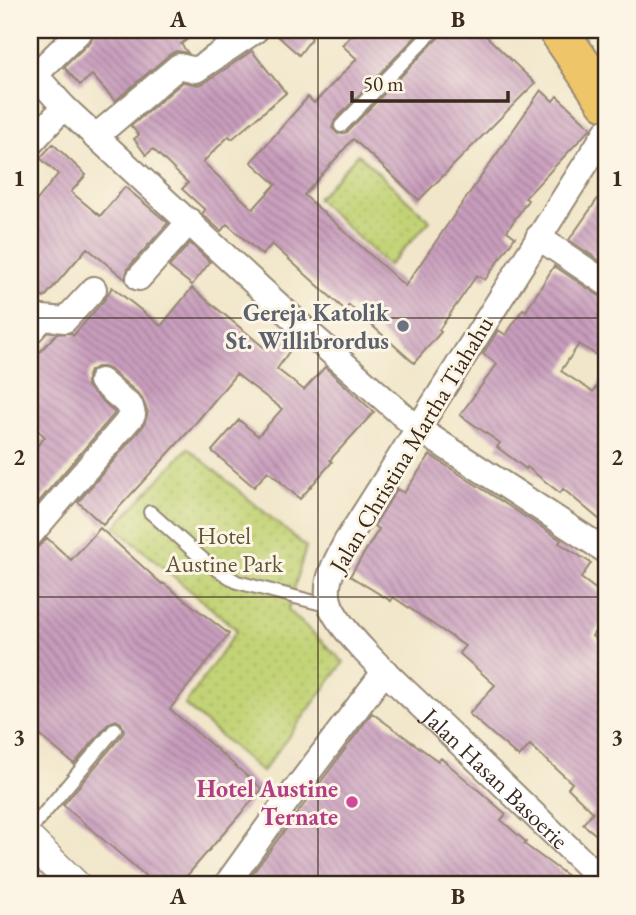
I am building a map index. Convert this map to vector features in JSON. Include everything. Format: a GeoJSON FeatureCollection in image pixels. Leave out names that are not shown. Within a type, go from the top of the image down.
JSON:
{"type":"FeatureCollection","features":[{"type":"Feature","properties":{"kind":"highway"},"geometry":{"type":"LineString","coordinates":[[558,30],[606,101]]}},
{"type":"Feature","properties":{"kind":"street"},"geometry":{"type":"LineString","coordinates":[[81,30],[32,72],[64,107],[299,324],[417,428],[606,551]]}},
{"type":"Feature","properties":{"kind":"street"},"geometry":{"type":"LineString","coordinates":[[95,137],[179,66],[198,69],[256,30]]}},
{"type":"Feature","properties":{"kind":"street"},"geometry":{"type":"LineString","coordinates":[[30,144],[64,107]]}},
{"type":"Feature","properties":{"kind":"street","name":"Jalan Christina Martha Tiahahu"},"geometry":{"type":"LineString","coordinates":[[385,671],[342,624],[331,606],[327,590],[330,574],[346,542],[417,428],[606,132]]}},
{"type":"Feature","properties":{"kind":"street"},"geometry":{"type":"LineString","coordinates":[[139,278],[190,221]]}},
{"type":"Feature","properties":{"kind":"street"},"geometry":{"type":"LineString","coordinates":[[538,237],[606,283]]}},
{"type":"Feature","properties":{"kind":"street"},"geometry":{"type":"LineString","coordinates":[[30,332],[43,318],[65,320],[94,289]]}},
{"type":"Feature","properties":{"kind":"street"},"geometry":{"type":"LineString","coordinates":[[30,535],[133,415],[131,407],[101,381]]}},
{"type":"Feature","properties":{"kind":"street"},"geometry":{"type":"LineString","coordinates":[[226,885],[276,814],[385,671]]}},
{"type":"Feature","properties":{"kind":"street","name":"Jalan Hasan Basoerie"},"geometry":{"type":"LineString","coordinates":[[385,671],[606,884]]}},
{"type":"Feature","properties":{"kind":"street"},"geometry":{"type":"LineString","coordinates":[[30,841],[75,885]]}},
{"type":"Feature","properties":{"kind":"lane"},"geometry":{"type":"LineString","coordinates":[[341,126],[434,30]]}},
{"type":"Feature","properties":{"kind":"lane"},"geometry":{"type":"LineString","coordinates":[[149,513],[207,563],[237,582],[331,606]]}},
{"type":"Feature","properties":{"kind":"lane"},"geometry":{"type":"LineString","coordinates":[[30,830],[115,729]]}},
{"type":"Feature","properties":{"kind":"green space"},"geometry":{"type":"Polygon","coordinates":[[[358,154],[430,221],[388,266],[317,199],[358,154]]]}},
{"type":"Feature","properties":{"kind":"green space","name":"Hotel Austine Park"},"geometry":{"type":"Polygon","coordinates":[[[188,448],[306,547],[288,610],[344,662],[262,772],[185,705],[237,630],[115,527],[188,448]]]}},
{"type":"Feature","properties":{"kind":"building"},"geometry":{"type":"Polygon","coordinates":[[[95,30],[200,30],[181,44],[188,53],[176,51],[170,54],[115,101],[92,75],[80,85],[64,67],[91,41],[95,30]]]}},
{"type":"Feature","properties":{"kind":"building"},"geometry":{"type":"Polygon","coordinates":[[[271,30],[302,30],[312,38],[299,55],[271,30]]]}},
{"type":"Feature","properties":{"kind":"building"},"geometry":{"type":"Polygon","coordinates":[[[357,30],[422,30],[335,120],[332,128],[338,134],[347,132],[443,30],[480,30],[535,83],[419,200],[353,139],[304,195],[405,286],[541,90],[553,101],[557,96],[591,128],[525,198],[528,200],[507,231],[515,237],[485,280],[477,275],[439,330],[441,332],[414,363],[349,305],[345,310],[272,244],[262,255],[227,224],[221,231],[202,214],[205,210],[182,189],[188,183],[153,149],[146,155],[134,139],[139,135],[131,126],[183,82],[198,85],[204,83],[252,51],[286,93],[232,139],[229,136],[203,162],[253,209],[276,184],[251,162],[308,97],[314,103],[357,59],[342,45],[357,30]]]}},
{"type":"Feature","properties":{"kind":"building"},"geometry":{"type":"Polygon","coordinates":[[[53,144],[86,175],[71,192],[100,216],[125,187],[168,223],[128,268],[125,279],[87,248],[44,298],[30,286],[30,209],[58,174],[40,158],[53,144]]]}},
{"type":"Feature","properties":{"kind":"building"},"geometry":{"type":"Polygon","coordinates":[[[606,187],[606,265],[569,240],[606,187]]]}},
{"type":"Feature","properties":{"kind":"building"},"geometry":{"type":"Polygon","coordinates":[[[190,243],[210,262],[192,285],[169,267],[190,243]]]}},
{"type":"Feature","properties":{"kind":"building"},"geometry":{"type":"Polygon","coordinates":[[[554,266],[606,298],[606,361],[579,344],[561,371],[593,392],[606,373],[606,525],[563,489],[560,493],[527,467],[526,469],[497,447],[500,443],[460,415],[497,364],[483,354],[498,330],[506,335],[523,309],[526,311],[554,266]]]}},
{"type":"Feature","properties":{"kind":"building"},"geometry":{"type":"Polygon","coordinates":[[[112,287],[161,326],[192,288],[266,349],[279,331],[295,343],[277,369],[304,390],[325,367],[374,412],[330,460],[332,462],[300,499],[268,471],[254,487],[212,451],[239,420],[258,436],[282,409],[236,374],[190,430],[103,525],[78,502],[144,425],[148,412],[141,396],[111,370],[97,367],[90,371],[87,386],[115,413],[30,512],[30,454],[45,437],[30,423],[30,363],[56,334],[71,333],[73,336],[112,287]]]}},
{"type":"Feature","properties":{"kind":"building"},"geometry":{"type":"Polygon","coordinates":[[[430,455],[561,540],[559,543],[591,563],[581,578],[606,597],[606,616],[592,636],[606,648],[606,843],[583,824],[593,812],[568,788],[572,783],[530,745],[519,757],[469,714],[495,685],[459,653],[465,646],[393,597],[391,601],[350,576],[379,529],[374,526],[397,489],[404,493],[430,455]]]}},
{"type":"Feature","properties":{"kind":"building"},"geometry":{"type":"Polygon","coordinates":[[[100,528],[162,584],[229,634],[170,709],[262,789],[179,885],[156,885],[63,805],[122,735],[124,730],[121,723],[116,720],[109,723],[74,764],[30,727],[30,550],[36,549],[47,538],[71,560],[100,528]]]}},
{"type":"Feature","properties":{"kind":"building"},"geometry":{"type":"Polygon","coordinates":[[[372,713],[438,761],[441,758],[506,814],[501,820],[526,842],[524,844],[580,885],[469,885],[459,876],[451,885],[244,885],[372,713]]]}},
{"type":"Feature","properties":{"kind":"place","name":"Gereja Katolik St. Willibrordus"},"geometry":{"type":"Point","coordinates":[403,326]}},
{"type":"Feature","properties":{"kind":"place","name":"Hotel Austine Ternate"},"geometry":{"type":"Point","coordinates":[352,802]}}]}
